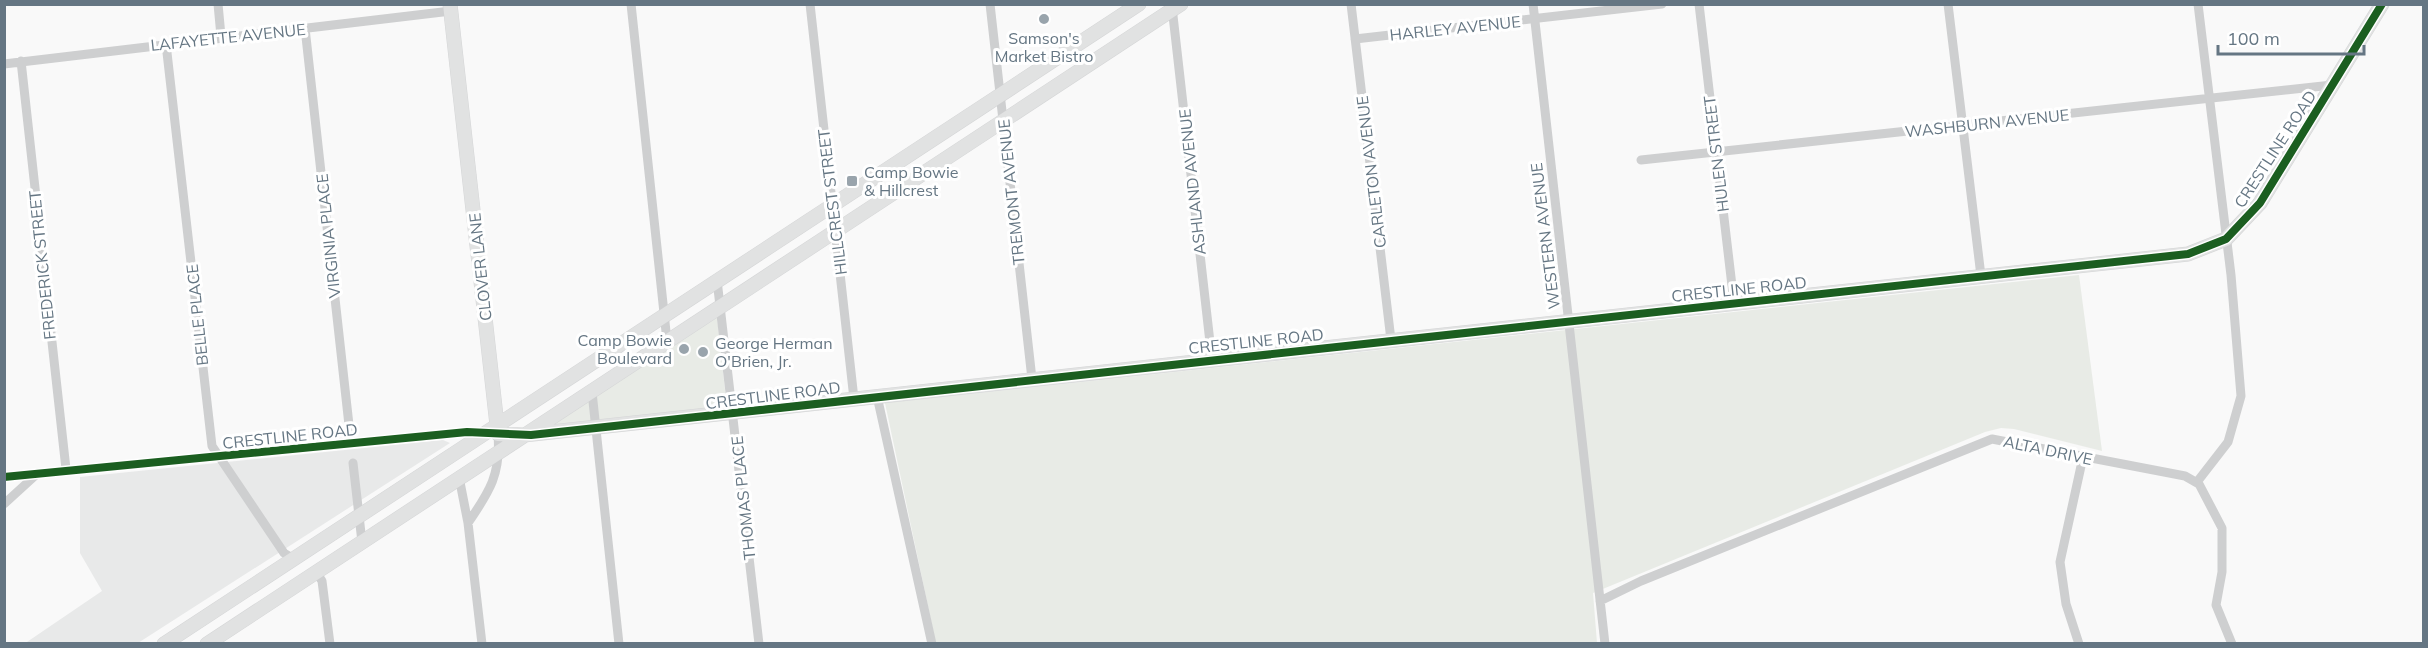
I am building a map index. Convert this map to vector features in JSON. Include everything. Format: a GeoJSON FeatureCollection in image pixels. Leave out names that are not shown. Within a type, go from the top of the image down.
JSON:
{"type":"FeatureCollection","features":[{"type":"Feature","properties":{"kind":"street"},"geometry":{"type":"LineString","coordinates":[[218,4],[221,36]]}},
{"type":"Feature","properties":{"kind":"street"},"geometry":{"type":"LineString","coordinates":[[631,4],[667,341]]}},
{"type":"Feature","properties":{"kind":"street","name":"HILLCREST STREET"},"geometry":{"type":"LineString","coordinates":[[810,4],[854,399]]}},
{"type":"Feature","properties":{"kind":"street","name":"TREMONT AVENUE"},"geometry":{"type":"LineString","coordinates":[[990,4],[1032,379]]}},
{"type":"Feature","properties":{"kind":"street"},"geometry":{"type":"LineString","coordinates":[[168,642],[1139,4]]}},
{"type":"Feature","properties":{"kind":"street","name":"CARLETON AVENUE"},"geometry":{"type":"LineString","coordinates":[[1351,4],[1391,340]]}},
{"type":"Feature","properties":{"kind":"street","name":"WESTERN AVENUE"},"geometry":{"type":"LineString","coordinates":[[1533,4],[1605,644]]}},
{"type":"Feature","properties":{"kind":"street","name":"HARLEY AVENUE"},"geometry":{"type":"LineString","coordinates":[[1355,39],[1662,4]]}},
{"type":"Feature","properties":{"kind":"street","name":"HULEN STREET"},"geometry":{"type":"LineString","coordinates":[[1699,4],[1734,303]]}},
{"type":"Feature","properties":{"kind":"street"},"geometry":{"type":"LineString","coordinates":[[1948,4],[1981,276]]}},
{"type":"Feature","properties":{"kind":"street"},"geometry":{"type":"LineString","coordinates":[[2198,4],[2226,239],[2241,396],[2228,442],[2197,482],[2217,513],[2222,528],[2222,572],[2216,605],[2232,644]]}},
{"type":"Feature","properties":{"kind":"street","name":"CRESTLINE ROAD"},"geometry":{"type":"LineString","coordinates":[[4,477],[66,469],[220,457],[467,432],[493,430],[524,435],[596,428],[2188,254],[2226,239],[2259,203],[2382,4]]}},
{"type":"Feature","properties":{"kind":"street"},"geometry":{"type":"LineString","coordinates":[[207,644],[1175,6]]}},
{"type":"Feature","properties":{"kind":"street","name":"ASHLAND AVENUE"},"geometry":{"type":"LineString","coordinates":[[1175,6],[1212,360]]}},
{"type":"Feature","properties":{"kind":"street","name":"LAFAYETTE AVENUE"},"geometry":{"type":"LineString","coordinates":[[4,64],[450,8]]}},
{"type":"Feature","properties":{"kind":"street","name":"CLOVER LANE"},"geometry":{"type":"LineString","coordinates":[[450,8],[493,430],[499,450],[493,484],[468,523]]}},
{"type":"Feature","properties":{"kind":"street","name":"VIRGINIA PLACE"},"geometry":{"type":"LineString","coordinates":[[305,28],[351,443]]}},
{"type":"Feature","properties":{"kind":"street","name":"BELLE PLACE"},"geometry":{"type":"LineString","coordinates":[[166,44],[212,446],[284,553],[294,559]]}},
{"type":"Feature","properties":{"kind":"street","name":"FREDERICK STREET"},"geometry":{"type":"LineString","coordinates":[[21,61],[66,469]]}},
{"type":"Feature","properties":{"kind":"street","name":"WASHBURN AVENUE"},"geometry":{"type":"LineString","coordinates":[[1641,160],[2332,85]]}},
{"type":"Feature","properties":{"kind":"street","name":"THOMAS PLACE"},"geometry":{"type":"LineString","coordinates":[[717,280],[759,644]]}},
{"type":"Feature","properties":{"kind":"street"},"geometry":{"type":"LineString","coordinates":[[592,392],[619,644]]}},
{"type":"Feature","properties":{"kind":"street"},"geometry":{"type":"LineString","coordinates":[[877,396],[932,644]]}},
{"type":"Feature","properties":{"kind":"street","name":"ALTA DRIVE"},"geometry":{"type":"LineString","coordinates":[[1600,601],[1641,581],[1983,441],[2005,440],[2185,476],[2197,482]]}},
{"type":"Feature","properties":{"kind":"street"},"geometry":{"type":"LineString","coordinates":[[2079,644],[2066,604],[2060,562],[2083,457]]}},
{"type":"Feature","properties":{"kind":"street"},"geometry":{"type":"LineString","coordinates":[[353,463],[362,542]]}},
{"type":"Feature","properties":{"kind":"street"},"geometry":{"type":"LineString","coordinates":[[4,504],[39,473]]}},
{"type":"Feature","properties":{"kind":"street"},"geometry":{"type":"LineString","coordinates":[[459,477],[468,523],[482,644]]}},
{"type":"Feature","properties":{"kind":"street"},"geometry":{"type":"LineString","coordinates":[[294,559],[316,572],[322,581],[330,644]]}},
{"type":"Feature","properties":{"kind":"shaded area"},"geometry":{"type":"Polygon","coordinates":[[[2079,275],[2102,451],[2014,429],[2001,428],[1985,432],[1593,593],[1597,643],[936,644],[885,403],[2079,275]]]}},
{"type":"Feature","properties":{"kind":"shaded area"},"geometry":{"type":"Polygon","coordinates":[[[717,317],[727,408],[550,426],[717,317]]]}},
{"type":"Feature","properties":{"kind":"shaded area"},"geometry":{"type":"Polygon","coordinates":[[[443,440],[450,443],[138,643],[24,644],[102,591],[80,553],[80,477],[443,440]]]}},
{"type":"Feature","properties":{"kind":"cycle path"},"geometry":{"type":"LineString","coordinates":[[4,477],[467,432],[531,435],[2188,254],[2226,239],[2260,203],[2382,4]]}},
{"type":"Feature","properties":{"kind":"place","name":"Samson's Market Bistro"},"geometry":{"type":"Point","coordinates":[1044,19]}},
{"type":"Feature","properties":{"kind":"place","name":"Camp Bowie & Hillcrest"},"geometry":{"type":"Point","coordinates":[852,181]}},
{"type":"Feature","properties":{"kind":"place","name":"Camp Bowie Boulevard"},"geometry":{"type":"Point","coordinates":[684,349]}},
{"type":"Feature","properties":{"kind":"place","name":"George Herman O'Brien, Jr."},"geometry":{"type":"Point","coordinates":[703,352]}}]}
